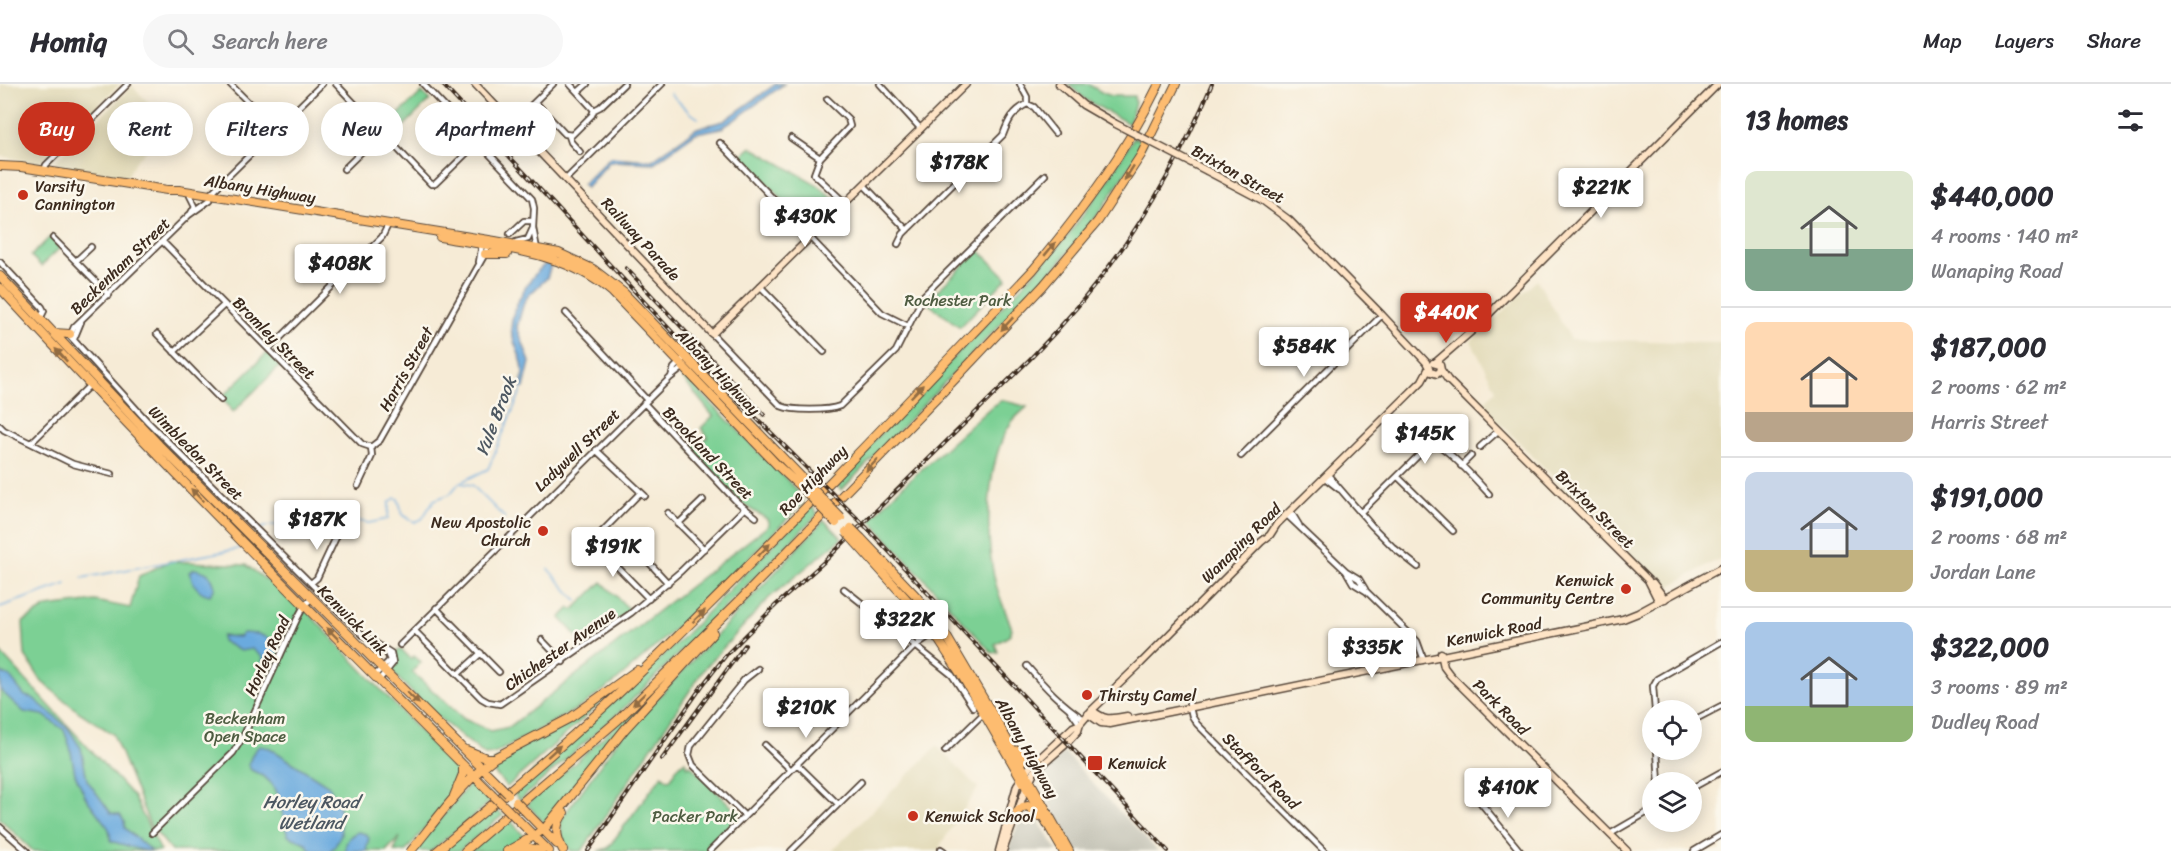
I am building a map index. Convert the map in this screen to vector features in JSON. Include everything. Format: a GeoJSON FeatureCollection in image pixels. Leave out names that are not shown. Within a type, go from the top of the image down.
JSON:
{"type":"FeatureCollection","features":[{"type":"Feature","properties":{"kind":"highway","name":"Roe Highway"},"geometry":{"type":"LineString","coordinates":[[437,851],[517,784],[622,690],[735,580],[1032,270],[1101,186],[1126,146],[1159,84]]}},
{"type":"Feature","properties":{"kind":"highway","name":"Roe Highway"},"geometry":{"type":"LineString","coordinates":[[465,851],[618,720],[741,599],[1043,286],[1098,221],[1141,155],[1176,84]]}},
{"type":"Feature","properties":{"kind":"highway","name":"Albany Highway"},"geometry":{"type":"LineString","coordinates":[[0,164],[487,244]]}},
{"type":"Feature","properties":{"kind":"highway","name":"Albany Highway"},"geometry":{"type":"LineString","coordinates":[[167,190],[179,190],[536,252],[583,271],[603,285],[684,362],[927,610],[946,635],[1004,734],[1025,777],[1026,788],[1063,851]]}},
{"type":"Feature","properties":{"kind":"highway"},"geometry":{"type":"LineString","coordinates":[[487,244],[536,252]]}},
{"type":"Feature","properties":{"kind":"highway","name":"Kenwick Link"},"geometry":{"type":"LineString","coordinates":[[0,276],[96,378],[260,539],[312,598],[465,749],[563,850]]}},
{"type":"Feature","properties":{"kind":"highway","name":"Kenwick Link"},"geometry":{"type":"LineString","coordinates":[[0,288],[90,385],[304,606],[549,851]]}},
{"type":"Feature","properties":{"kind":"highway"},"geometry":{"type":"LineString","coordinates":[[54,333],[72,337]]}},
{"type":"Feature","properties":{"kind":"highway","name":"Albany Highway"},"geometry":{"type":"LineString","coordinates":[[858,540],[932,629],[1069,851]]}},
{"type":"Feature","properties":{"kind":"highway"},"geometry":{"type":"LineString","coordinates":[[507,851],[543,830],[625,729],[717,630],[741,599]]}},
{"type":"Feature","properties":{"kind":"highway"},"geometry":{"type":"LineString","coordinates":[[411,851],[482,767],[494,758],[570,718],[662,651]]}},
{"type":"Feature","properties":{"kind":"highway"},"geometry":{"type":"LineString","coordinates":[[1004,734],[1010,737],[1023,758],[1030,761],[1037,760]]}},
{"type":"Feature","properties":{"kind":"highway"},"geometry":{"type":"LineString","coordinates":[[465,749],[486,758],[494,758]]}},
{"type":"Feature","properties":{"kind":"highway"},"geometry":{"type":"LineString","coordinates":[[453,800],[463,774],[463,765]]}},
{"type":"Feature","properties":{"kind":"highway"},"geometry":{"type":"LineString","coordinates":[[563,850],[557,838],[558,823],[584,782]]}},
{"type":"Feature","properties":{"kind":"highway"},"geometry":{"type":"LineString","coordinates":[[1017,812],[1024,807],[1032,808],[1058,843]]}},
{"type":"Feature","properties":{"kind":"highway"},"geometry":{"type":"LineString","coordinates":[[513,851],[527,847],[541,851]]}},
{"type":"Feature","properties":{"kind":"main road"},"geometry":{"type":"LineString","coordinates":[[712,334],[966,84]]}},
{"type":"Feature","properties":{"kind":"main road","name":"Brixton Street"},"geometry":{"type":"LineString","coordinates":[[1059,84],[1083,105],[1262,200],[1282,214],[1648,580],[1661,598]]}},
{"type":"Feature","properties":{"kind":"main road","name":"Railway Parade"},"geometry":{"type":"LineString","coordinates":[[479,85],[494,102]]}},
{"type":"Feature","properties":{"kind":"main road","name":"Wanaping Road"},"geometry":{"type":"LineString","coordinates":[[1025,777],[1037,760],[1142,663],[1720,85]]}},
{"type":"Feature","properties":{"kind":"main road","name":"Railway Parade"},"geometry":{"type":"LineString","coordinates":[[544,156],[712,334]]}},
{"type":"Feature","properties":{"kind":"main road","name":"Kenwick Road"},"geometry":{"type":"LineString","coordinates":[[1661,598],[1721,563]]}},
{"type":"Feature","properties":{"kind":"main road","name":"Kenwick Road"},"geometry":{"type":"LineString","coordinates":[[1086,717],[1108,720],[1189,705],[1624,615],[1721,568]]}},
{"type":"Feature","properties":{"kind":"main road","name":"Park Road"},"geometry":{"type":"LineString","coordinates":[[1441,654],[1444,667],[1450,675],[1625,850]]}},
{"type":"Feature","properties":{"kind":"main road","name":"Wanaping Road"},"geometry":{"type":"LineString","coordinates":[[1025,777],[1058,752],[1078,731],[1086,717]]}},
{"type":"Feature","properties":{"kind":"main road"},"geometry":{"type":"LineString","coordinates":[[1047,751],[1058,752],[1056,742]]}},
{"type":"Feature","properties":{"kind":"main road"},"geometry":{"type":"LineString","coordinates":[[1001,851],[1014,793],[1025,777]]}},
{"type":"Feature","properties":{"kind":"main road"},"geometry":{"type":"LineString","coordinates":[[1001,851],[1026,788]]}},
{"type":"Feature","properties":{"kind":"street"},"geometry":{"type":"LineString","coordinates":[[44,171],[46,165],[128,84]]}},
{"type":"Feature","properties":{"kind":"street"},"geometry":{"type":"LineString","coordinates":[[230,84],[248,102]]}},
{"type":"Feature","properties":{"kind":"street","name":"Beckenham Street"},"geometry":{"type":"LineString","coordinates":[[304,102],[322,84]]}},
{"type":"Feature","properties":{"kind":"street"},"geometry":{"type":"LineString","coordinates":[[336,84],[353,102]]}},
{"type":"Feature","properties":{"kind":"street"},"geometry":{"type":"LineString","coordinates":[[423,84],[440,102]]}},
{"type":"Feature","properties":{"kind":"street"},"geometry":{"type":"LineString","coordinates":[[535,102],[553,84]]}},
{"type":"Feature","properties":{"kind":"street"},"geometry":{"type":"LineString","coordinates":[[570,84],[594,110]]}},
{"type":"Feature","properties":{"kind":"street"},"geometry":{"type":"LineString","coordinates":[[578,92],[587,84]]}},
{"type":"Feature","properties":{"kind":"street"},"geometry":{"type":"LineString","coordinates":[[569,136],[624,84]]}},
{"type":"Feature","properties":{"kind":"street"},"geometry":{"type":"LineString","coordinates":[[566,179],[662,84]]}},
{"type":"Feature","properties":{"kind":"street"},"geometry":{"type":"LineString","coordinates":[[889,84],[882,86],[921,129]]}},
{"type":"Feature","properties":{"kind":"street"},"geometry":{"type":"LineString","coordinates":[[1020,84],[1027,97],[1027,104]]}},
{"type":"Feature","properties":{"kind":"street"},"geometry":{"type":"LineString","coordinates":[[827,99],[848,119],[850,126],[820,158],[814,174],[845,203]]}},
{"type":"Feature","properties":{"kind":"street"},"geometry":{"type":"LineString","coordinates":[[1027,104],[1034,107],[1055,133]]}},
{"type":"Feature","properties":{"kind":"street"},"geometry":{"type":"LineString","coordinates":[[898,244],[907,230],[1003,135],[1011,116],[1027,104]]}},
{"type":"Feature","properties":{"kind":"street"},"geometry":{"type":"LineString","coordinates":[[556,124],[569,136],[580,152]]}},
{"type":"Feature","properties":{"kind":"street"},"geometry":{"type":"LineString","coordinates":[[791,138],[820,158]]}},
{"type":"Feature","properties":{"kind":"street"},"geometry":{"type":"LineString","coordinates":[[720,143],[882,313],[908,326],[924,295],[1045,175]]}},
{"type":"Feature","properties":{"kind":"street"},"geometry":{"type":"LineString","coordinates":[[403,154],[431,184],[435,184],[464,156]]}},
{"type":"Feature","properties":{"kind":"street","name":"Beckenham Street"},"geometry":{"type":"LineString","coordinates":[[72,337],[74,327],[250,156]]}},
{"type":"Feature","properties":{"kind":"street"},"geometry":{"type":"LineString","coordinates":[[344,169],[357,156]]}},
{"type":"Feature","properties":{"kind":"street"},"geometry":{"type":"LineString","coordinates":[[491,156],[534,203],[533,228],[536,252]]}},
{"type":"Feature","properties":{"kind":"street"},"geometry":{"type":"LineString","coordinates":[[864,185],[907,230]]}},
{"type":"Feature","properties":{"kind":"street","name":"Beckenham Street"},"geometry":{"type":"LineString","coordinates":[[189,215],[195,206],[190,196]]}},
{"type":"Feature","properties":{"kind":"street"},"geometry":{"type":"LineString","coordinates":[[510,234],[524,221],[533,221]]}},
{"type":"Feature","properties":{"kind":"street"},"geometry":{"type":"LineString","coordinates":[[268,349],[382,237],[387,227]]}},
{"type":"Feature","properties":{"kind":"street"},"geometry":{"type":"LineString","coordinates":[[487,244],[522,242],[528,239],[533,228]]}},
{"type":"Feature","properties":{"kind":"street"},"geometry":{"type":"LineString","coordinates":[[53,238],[109,295]]}},
{"type":"Feature","properties":{"kind":"street","name":"Bromley Street"},"geometry":{"type":"LineString","coordinates":[[163,242],[362,444],[371,447]]}},
{"type":"Feature","properties":{"kind":"street","name":"Harris Street"},"geometry":{"type":"LineString","coordinates":[[358,486],[372,456],[371,447],[380,440],[487,244]]}},
{"type":"Feature","properties":{"kind":"street","name":"Harris Street"},"geometry":{"type":"LineString","coordinates":[[479,262],[487,244]]}},
{"type":"Feature","properties":{"kind":"street"},"geometry":{"type":"LineString","coordinates":[[76,261],[91,247]]}},
{"type":"Feature","properties":{"kind":"street"},"geometry":{"type":"LineString","coordinates":[[0,262],[42,307],[44,311],[40,318]]}},
{"type":"Feature","properties":{"kind":"street"},"geometry":{"type":"LineString","coordinates":[[0,276],[7,269]]}},
{"type":"Feature","properties":{"kind":"street"},"geometry":{"type":"LineString","coordinates":[[760,286],[824,352]]}},
{"type":"Feature","properties":{"kind":"street"},"geometry":{"type":"LineString","coordinates":[[174,352],[224,305]]}},
{"type":"Feature","properties":{"kind":"street","name":"Brookland Street"},"geometry":{"type":"LineString","coordinates":[[566,313],[744,509],[756,517]]}},
{"type":"Feature","properties":{"kind":"street"},"geometry":{"type":"LineString","coordinates":[[1241,456],[1382,315]]}},
{"type":"Feature","properties":{"kind":"street","name":"Railway Parade"},"geometry":{"type":"LineString","coordinates":[[712,334],[778,404],[788,408],[831,409],[842,405],[893,354],[901,343],[908,326]]}},
{"type":"Feature","properties":{"kind":"street"},"geometry":{"type":"LineString","coordinates":[[157,334],[221,400]]}},
{"type":"Feature","properties":{"kind":"street","name":"Wimbledon Street"},"geometry":{"type":"LineString","coordinates":[[72,337],[248,528]]}},
{"type":"Feature","properties":{"kind":"street","name":"Ladywell Street"},"geometry":{"type":"LineString","coordinates":[[400,645],[684,362]]}},
{"type":"Feature","properties":{"kind":"street"},"geometry":{"type":"LineString","coordinates":[[32,443],[96,378]]}},
{"type":"Feature","properties":{"kind":"street"},"geometry":{"type":"LineString","coordinates":[[0,427],[73,464],[112,474]]}},
{"type":"Feature","properties":{"kind":"street"},"geometry":{"type":"LineString","coordinates":[[1480,447],[1498,431]]}},
{"type":"Feature","properties":{"kind":"street"},"geometry":{"type":"LineString","coordinates":[[1360,512],[1431,444],[1442,446],[1489,494]]}},
{"type":"Feature","properties":{"kind":"street"},"geometry":{"type":"LineString","coordinates":[[579,555],[642,495],[596,450]]}},
{"type":"Feature","properties":{"kind":"street"},"geometry":{"type":"LineString","coordinates":[[1461,466],[1471,456]]}},
{"type":"Feature","properties":{"kind":"street"},"geometry":{"type":"LineString","coordinates":[[1326,477],[1394,548],[1418,567]]}},
{"type":"Feature","properties":{"kind":"street"},"geometry":{"type":"LineString","coordinates":[[1398,477],[1453,531]]}},
{"type":"Feature","properties":{"kind":"street"},"geometry":{"type":"LineString","coordinates":[[678,524],[703,500]]}},
{"type":"Feature","properties":{"kind":"street","name":"Chichester Avenue"},"geometry":{"type":"LineString","coordinates":[[414,630],[481,698],[500,704],[563,662],[649,599],[744,509]]}},
{"type":"Feature","properties":{"kind":"street"},"geometry":{"type":"LineString","coordinates":[[668,513],[704,549]]}},
{"type":"Feature","properties":{"kind":"street"},"geometry":{"type":"LineString","coordinates":[[1289,514],[1346,571],[1353,583],[1366,591],[1415,640],[1422,658]]}},
{"type":"Feature","properties":{"kind":"street"},"geometry":{"type":"LineString","coordinates":[[311,583],[317,578],[339,531]]}},
{"type":"Feature","properties":{"kind":"street"},"geometry":{"type":"LineString","coordinates":[[260,539],[311,583],[363,635],[390,656],[384,670],[376,678]]}},
{"type":"Feature","properties":{"kind":"street"},"geometry":{"type":"LineString","coordinates":[[592,541],[649,599]]}},
{"type":"Feature","properties":{"kind":"street"},"geometry":{"type":"LineString","coordinates":[[644,557],[668,583]]}},
{"type":"Feature","properties":{"kind":"street"},"geometry":{"type":"LineString","coordinates":[[844,589],[917,644],[952,675],[973,707]]}},
{"type":"Feature","properties":{"kind":"street","name":"Horley Road"},"geometry":{"type":"LineString","coordinates":[[152,833],[233,753],[243,737],[304,606],[312,598]]}},
{"type":"Feature","properties":{"kind":"street"},"geometry":{"type":"LineString","coordinates":[[436,608],[499,672]]}},
{"type":"Feature","properties":{"kind":"street"},"geometry":{"type":"LineString","coordinates":[[710,851],[917,644],[923,642],[932,629],[927,610]]}},
{"type":"Feature","properties":{"kind":"street"},"geometry":{"type":"LineString","coordinates":[[932,629],[946,635]]}},
{"type":"Feature","properties":{"kind":"street"},"geometry":{"type":"LineString","coordinates":[[542,640],[563,662]]}},
{"type":"Feature","properties":{"kind":"street"},"geometry":{"type":"LineString","coordinates":[[1654,700],[1653,686],[1656,679],[1721,642]]}},
{"type":"Feature","properties":{"kind":"street"},"geometry":{"type":"LineString","coordinates":[[458,674],[481,653]]}},
{"type":"Feature","properties":{"kind":"street"},"geometry":{"type":"LineString","coordinates":[[1028,666],[1054,696],[1070,710],[1086,717]]}},
{"type":"Feature","properties":{"kind":"street"},"geometry":{"type":"LineString","coordinates":[[745,816],[693,765],[689,750],[744,680],[758,669]]}},
{"type":"Feature","properties":{"kind":"street","name":"Stafford Road"},"geometry":{"type":"LineString","coordinates":[[1189,705],[1197,724],[1324,851]]}},
{"type":"Feature","properties":{"kind":"street"},"geometry":{"type":"LineString","coordinates":[[1702,716],[1721,706]]}},
{"type":"Feature","properties":{"kind":"street"},"geometry":{"type":"LineString","coordinates":[[945,751],[983,714]]}},
{"type":"Feature","properties":{"kind":"street"},"geometry":{"type":"LineString","coordinates":[[765,745],[791,770]]}},
{"type":"Feature","properties":{"kind":"street"},"geometry":{"type":"LineString","coordinates":[[797,764],[838,804]]}},
{"type":"Feature","properties":{"kind":"street"},"geometry":{"type":"LineString","coordinates":[[1702,782],[1721,772]]}},
{"type":"Feature","properties":{"kind":"street"},"geometry":{"type":"LineString","coordinates":[[791,851],[861,782]]}},
{"type":"Feature","properties":{"kind":"street"},"geometry":{"type":"LineString","coordinates":[[1480,802],[1517,850]]}},
{"type":"Feature","properties":{"kind":"street"},"geometry":{"type":"LineString","coordinates":[[1610,834],[1642,815]]}},
{"type":"Feature","properties":{"kind":"street"},"geometry":{"type":"LineString","coordinates":[[0,827],[27,851]]}},
{"type":"Feature","properties":{"kind":"street"},"geometry":{"type":"LineString","coordinates":[[1694,851],[1721,835]]}},
{"type":"Feature","properties":{"kind":"shaded area"},"geometry":{"type":"Polygon","coordinates":[[[0,84],[120,84],[95,108],[95,102],[18,102],[18,156],[46,156],[39,163],[0,156],[0,84]]]}},
{"type":"Feature","properties":{"kind":"shaded area"},"geometry":{"type":"Polygon","coordinates":[[[132,86],[148,102],[116,102],[132,86]]]}},
{"type":"Feature","properties":{"kind":"shaded area"},"geometry":{"type":"Polygon","coordinates":[[[107,111],[107,156],[141,156],[127,177],[58,166],[56,161],[61,156],[95,156],[95,123],[107,111]]]}},
{"type":"Feature","properties":{"kind":"shaded area"},"geometry":{"type":"Polygon","coordinates":[[[1537,280],[1571,339],[1721,343],[1721,558],[1665,589],[1482,405],[1496,390],[1471,341],[1537,280]]]}},
{"type":"Feature","properties":{"kind":"shaded area","name":"Kenwick School"},"geometry":{"type":"Polygon","coordinates":[[[937,746],[978,788],[941,844],[939,851],[832,851],[937,746]]]}},
{"type":"Feature","properties":{"kind":"shaded area"},"geometry":{"type":"Polygon","coordinates":[[[1064,752],[1158,851],[1074,851],[1037,781],[1038,776],[1064,752]]]}},
{"type":"Feature","properties":{"kind":"shaded area"},"geometry":{"type":"Polygon","coordinates":[[[1030,812],[1058,851],[1007,851],[1021,818],[1030,812]]]}},
{"type":"Feature","properties":{"kind":"green space"},"geometry":{"type":"Polygon","coordinates":[[[1068,84],[1088,84],[1112,96],[1134,96],[1135,103],[1129,124],[1086,100],[1068,84]]]}},
{"type":"Feature","properties":{"kind":"green space"},"geometry":{"type":"Polygon","coordinates":[[[422,92],[430,100],[415,102],[415,115],[403,127],[403,110],[422,92]]]}},
{"type":"Feature","properties":{"kind":"green space"},"geometry":{"type":"Polygon","coordinates":[[[1134,137],[1145,143],[1100,212],[1059,263],[842,490],[834,482],[1067,237],[1102,189],[1134,137]]]}},
{"type":"Feature","properties":{"kind":"green space"},"geometry":{"type":"Polygon","coordinates":[[[751,147],[818,185],[836,201],[836,204],[813,227],[809,227],[741,156],[751,147]]]}},
{"type":"Feature","properties":{"kind":"green space"},"geometry":{"type":"Polygon","coordinates":[[[50,237],[60,248],[41,266],[31,256],[50,237]]]}},
{"type":"Feature","properties":{"kind":"green space","name":"Rochester Park"},"geometry":{"type":"Polygon","coordinates":[[[979,250],[1007,278],[960,327],[926,302],[979,250]]]}},
{"type":"Feature","properties":{"kind":"green space"},"geometry":{"type":"Polygon","coordinates":[[[268,352],[281,365],[233,412],[222,397],[268,352]]]}},
{"type":"Feature","properties":{"kind":"green space"},"geometry":{"type":"Polygon","coordinates":[[[685,376],[767,461],[773,464],[803,498],[803,503],[732,575],[615,682],[580,707],[494,754],[485,755],[429,710],[394,674],[392,669],[394,654],[398,650],[402,650],[411,659],[414,656],[421,662],[412,672],[464,719],[491,731],[509,727],[769,525],[767,519],[745,506],[688,447],[695,441],[699,445],[708,437],[701,428],[713,416],[683,379],[685,376]]]}},
{"type":"Feature","properties":{"kind":"green space"},"geometry":{"type":"Polygon","coordinates":[[[1002,400],[1027,407],[1013,421],[1002,439],[992,479],[989,522],[992,563],[997,587],[1012,629],[1009,636],[995,644],[998,652],[992,653],[870,520],[894,494],[992,406],[1002,400]]]}},
{"type":"Feature","properties":{"kind":"green space"},"geometry":{"type":"Polygon","coordinates":[[[811,506],[818,514],[626,706],[520,800],[511,791],[680,640],[811,506]]]}},
{"type":"Feature","properties":{"kind":"green space"},"geometry":{"type":"Polygon","coordinates":[[[824,520],[842,538],[769,598],[705,668],[582,851],[571,851],[562,836],[562,818],[620,738],[824,520]]]}},
{"type":"Feature","properties":{"kind":"green space","name":"Beckenham Open Space"},"geometry":{"type":"Polygon","coordinates":[[[170,561],[246,565],[302,606],[444,757],[456,765],[458,777],[454,787],[406,851],[394,851],[400,837],[386,851],[172,851],[150,825],[113,734],[79,712],[42,682],[25,655],[23,622],[47,607],[95,601],[130,608],[139,576],[170,561]]]}},
{"type":"Feature","properties":{"kind":"green space"},"geometry":{"type":"Polygon","coordinates":[[[602,582],[631,611],[592,636],[584,644],[560,618],[570,608],[573,610],[602,582]]]}},
{"type":"Feature","properties":{"kind":"green space"},"geometry":{"type":"Polygon","coordinates":[[[0,652],[133,796],[161,851],[33,851],[0,819],[0,652]]]}},
{"type":"Feature","properties":{"kind":"green space"},"geometry":{"type":"Polygon","coordinates":[[[666,679],[545,824],[527,804],[666,679]]]}},
{"type":"Feature","properties":{"kind":"green space"},"geometry":{"type":"Polygon","coordinates":[[[615,690],[507,787],[490,768],[495,760],[615,690]]]}},
{"type":"Feature","properties":{"kind":"green space","name":"Packer Park"},"geometry":{"type":"Polygon","coordinates":[[[685,761],[687,767],[690,765],[739,814],[738,819],[707,851],[598,851],[608,848],[662,775],[668,780],[671,779],[676,769],[685,761]]]}},
{"type":"Feature","properties":{"kind":"green space"},"geometry":{"type":"Polygon","coordinates":[[[471,782],[490,802],[431,851],[414,851],[471,782]]]}},
{"type":"Feature","properties":{"kind":"green space"},"geometry":{"type":"Polygon","coordinates":[[[493,808],[503,815],[459,851],[441,851],[493,808]]]}},
{"type":"Feature","properties":{"kind":"green space"},"geometry":{"type":"Polygon","coordinates":[[[509,819],[525,837],[524,839],[502,851],[470,851],[509,819]]]}},
{"type":"Feature","properties":{"kind":"water"},"geometry":{"type":"Polygon","coordinates":[[[776,84],[784,84],[722,128],[696,133],[654,163],[609,162],[586,188],[583,184],[610,157],[652,160],[697,128],[724,121],[776,84]]]}},
{"type":"Feature","properties":{"kind":"water","name":"Yule Brook"},"geometry":{"type":"Polygon","coordinates":[[[545,264],[551,265],[547,278],[524,302],[517,327],[530,362],[524,388],[521,387],[523,366],[513,338],[512,319],[525,288],[545,264]]]}},
{"type":"Feature","properties":{"kind":"water"},"geometry":{"type":"Polygon","coordinates":[[[194,569],[206,572],[211,577],[215,588],[210,595],[199,590],[194,584],[189,572],[194,569]]]}},
{"type":"Feature","properties":{"kind":"water"},"geometry":{"type":"Polygon","coordinates":[[[243,633],[258,634],[278,642],[275,660],[267,670],[263,671],[261,668],[263,658],[252,649],[240,651],[222,641],[222,636],[239,637],[243,633]]]}},
{"type":"Feature","properties":{"kind":"water"},"geometry":{"type":"Polygon","coordinates":[[[0,672],[10,677],[25,696],[33,698],[68,728],[81,748],[87,780],[111,813],[120,815],[125,828],[151,851],[111,841],[109,829],[86,798],[75,774],[64,730],[43,715],[24,712],[0,690],[0,672]]]}},
{"type":"Feature","properties":{"kind":"water","name":"Horley Road Wetland"},"geometry":{"type":"Polygon","coordinates":[[[259,746],[270,748],[329,786],[339,805],[341,834],[330,851],[311,851],[306,843],[288,836],[276,790],[270,782],[251,770],[248,765],[259,746]]]}},
{"type":"Feature","properties":{"kind":"water"},"geometry":{"type":"Polygon","coordinates":[[[358,832],[366,834],[369,838],[366,851],[346,851],[348,839],[358,832]]]}},
{"type":"Feature","properties":{"kind":"waterway"},"geometry":{"type":"LineString","coordinates":[[670,93],[698,118]]}},
{"type":"Feature","properties":{"kind":"waterway","name":"Yule Brook"},"geometry":{"type":"LineString","coordinates":[[347,519],[369,523],[388,519],[389,503],[395,498],[398,499],[403,515],[415,522],[422,519],[434,500],[450,494],[459,483],[488,469],[523,386]]}},
{"type":"Feature","properties":{"kind":"waterway"},"geometry":{"type":"LineString","coordinates":[[460,483],[472,485],[505,518]]}},
{"type":"Feature","properties":{"kind":"waterway","name":"Yule Brook"},"geometry":{"type":"LineString","coordinates":[[253,535],[261,529],[275,525],[303,530],[311,529],[326,518],[340,516]]}},
{"type":"Feature","properties":{"kind":"waterway","name":"Yule Brook"},"geometry":{"type":"LineString","coordinates":[[82,578],[238,549],[241,546]]}},
{"type":"Feature","properties":{"kind":"waterway"},"geometry":{"type":"LineString","coordinates":[[548,569],[577,601]]}},
{"type":"Feature","properties":{"kind":"waterway","name":"Yule Brook"},"geometry":{"type":"LineString","coordinates":[[0,607],[66,584]]}},
{"type":"Feature","properties":{"kind":"railway"},"geometry":{"type":"LineString","coordinates":[[442,84],[703,365],[867,528],[1168,851]]}},
{"type":"Feature","properties":{"kind":"railway"},"geometry":{"type":"LineString","coordinates":[[588,851],[702,686],[727,654],[1030,359],[1086,297],[1111,264],[1156,195],[1177,159],[1212,84]]}},
{"type":"Feature","properties":{"kind":"railway"},"geometry":{"type":"LineString","coordinates":[[626,268],[764,415]]}},
{"type":"Feature","properties":{"kind":"railway"},"geometry":{"type":"LineString","coordinates":[[662,759],[745,645]]}},
{"type":"Feature","properties":{"kind":"place","name":"Varsity Cannington"},"geometry":{"type":"Point","coordinates":[23,195]}},
{"type":"Feature","properties":{"kind":"place","name":"New Apostolic Church"},"geometry":{"type":"Point","coordinates":[543,531]}},
{"type":"Feature","properties":{"kind":"place","name":"Kenwick Community Centre"},"geometry":{"type":"Point","coordinates":[1626,589]}},
{"type":"Feature","properties":{"kind":"place","name":"Thirsty Camel"},"geometry":{"type":"Point","coordinates":[1087,695]}},
{"type":"Feature","properties":{"kind":"place","name":"Kenwick"},"geometry":{"type":"Point","coordinates":[1095,763]}},
{"type":"Feature","properties":{"kind":"place","name":"Kenwick School"},"geometry":{"type":"Point","coordinates":[913,816]}}]}
